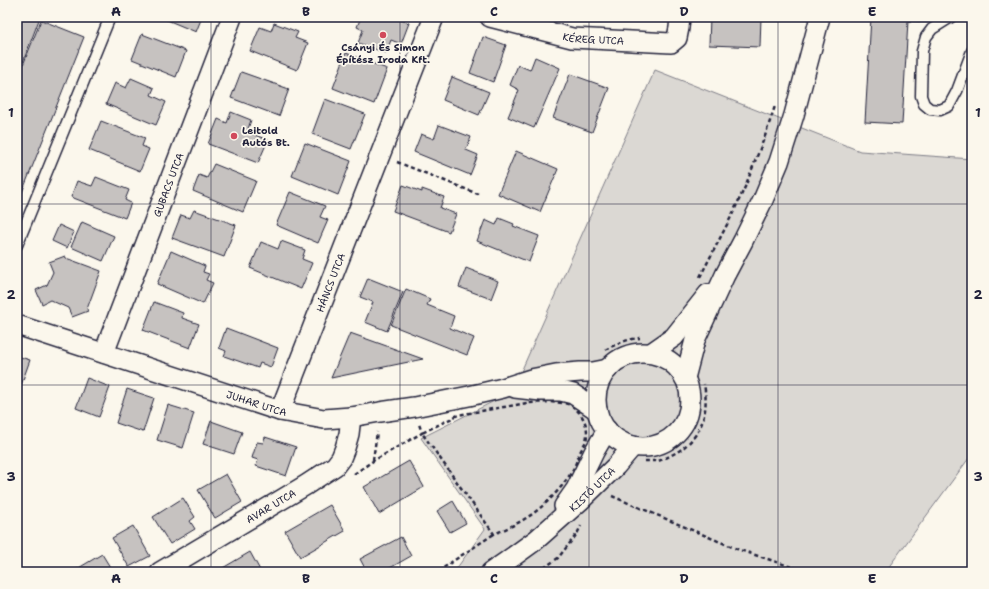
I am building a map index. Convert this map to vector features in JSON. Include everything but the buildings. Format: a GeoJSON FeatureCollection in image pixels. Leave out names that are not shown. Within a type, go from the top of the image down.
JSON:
{"type":"FeatureCollection","features":[{"type":"Feature","properties":{"kind":"street","name":"GUBACS UTCA"},"geometry":{"type":"LineString","coordinates":[[104,353],[232,17]]}},
{"type":"Feature","properties":{"kind":"street","name":"HÁNCS UTCA"},"geometry":{"type":"LineString","coordinates":[[280,411],[434,17]]}},
{"type":"Feature","properties":{"kind":"street","name":"KÉREG UTCA"},"geometry":{"type":"LineString","coordinates":[[490,17],[572,38],[671,43],[677,38],[680,28],[680,17]]}},
{"type":"Feature","properties":{"kind":"street"},"geometry":{"type":"LineString","coordinates":[[725,275],[674,337],[646,345],[639,353],[617,361],[605,361],[602,378],[597,388],[596,399],[600,420],[607,430],[637,454],[648,447],[663,443],[676,434],[685,422],[690,408],[690,393],[694,379],[693,348],[725,275],[763,200],[779,162],[794,115],[820,17]]}},
{"type":"Feature","properties":{"kind":"street","name":"JUHAR UTCA"},"geometry":{"type":"LineString","coordinates":[[17,325],[280,411],[324,419],[351,417],[414,407],[469,396],[503,388],[531,379],[556,374],[593,372],[605,361]]}},
{"type":"Feature","properties":{"kind":"street"},"geometry":{"type":"LineString","coordinates":[[646,345],[694,379]]}},
{"type":"Feature","properties":{"kind":"street","name":"JUHAR UTCA"},"geometry":{"type":"LineString","coordinates":[[503,388],[561,391],[572,399],[597,410]]}},
{"type":"Feature","properties":{"kind":"street","name":"AVAR UTCA"},"geometry":{"type":"LineString","coordinates":[[160,572],[306,485],[335,466],[341,458],[345,448],[349,434],[351,417]]}},
{"type":"Feature","properties":{"kind":"street","name":"KISTÓ UTCA"},"geometry":{"type":"LineString","coordinates":[[548,528],[576,489],[594,452],[607,430]]}},
{"type":"Feature","properties":{"kind":"street","name":"KISTÓ UTCA"},"geometry":{"type":"LineString","coordinates":[[491,572],[526,547],[597,486],[616,466],[637,454]]}},
{"type":"Feature","properties":{"kind":"lane"},"geometry":{"type":"LineString","coordinates":[[17,245],[110,17]]}},
{"type":"Feature","properties":{"kind":"lane"},"geometry":{"type":"LineString","coordinates":[[951,17],[932,29],[926,37],[922,51],[920,96],[924,104],[930,109],[940,110],[949,106],[957,92],[972,51]]}},
{"type":"Feature","properties":{"kind":"path"},"geometry":{"type":"LineString","coordinates":[[699,278],[745,187],[776,105]]}},
{"type":"Feature","properties":{"kind":"path"},"geometry":{"type":"LineString","coordinates":[[380,155],[478,194]]}},
{"type":"Feature","properties":{"kind":"path"},"geometry":{"type":"LineString","coordinates":[[605,361],[612,346],[626,340],[646,345]]}},
{"type":"Feature","properties":{"kind":"path"},"geometry":{"type":"LineString","coordinates":[[637,454],[646,461],[658,461],[671,456],[686,446],[697,434],[704,416],[706,395],[694,379]]}},
{"type":"Feature","properties":{"kind":"path"},"geometry":{"type":"LineString","coordinates":[[335,466],[351,476],[373,461],[422,433],[458,415],[527,403],[572,399],[576,409],[584,419],[587,432],[585,442],[566,481],[540,508],[525,519],[494,534],[438,572]]}},
{"type":"Feature","properties":{"kind":"path"},"geometry":{"type":"LineString","coordinates":[[414,407],[422,433],[494,534]]}},
{"type":"Feature","properties":{"kind":"path"},"geometry":{"type":"LineString","coordinates":[[373,461],[380,412]]}},
{"type":"Feature","properties":{"kind":"path"},"geometry":{"type":"LineString","coordinates":[[606,493],[737,549],[808,572]]}},
{"type":"Feature","properties":{"kind":"shaded area"},"geometry":{"type":"Polygon","coordinates":[[[655,70],[860,151],[972,159],[972,454],[885,572],[454,572],[485,529],[421,438],[512,392],[655,70]]]}},
{"type":"Feature","properties":{"kind":"place","name":"Csányi És Simon Építész Iroda Kft."},"geometry":{"type":"Point","coordinates":[383,35]}},
{"type":"Feature","properties":{"kind":"place","name":"Leitold Autós Bt."},"geometry":{"type":"Point","coordinates":[234,136]}}]}
